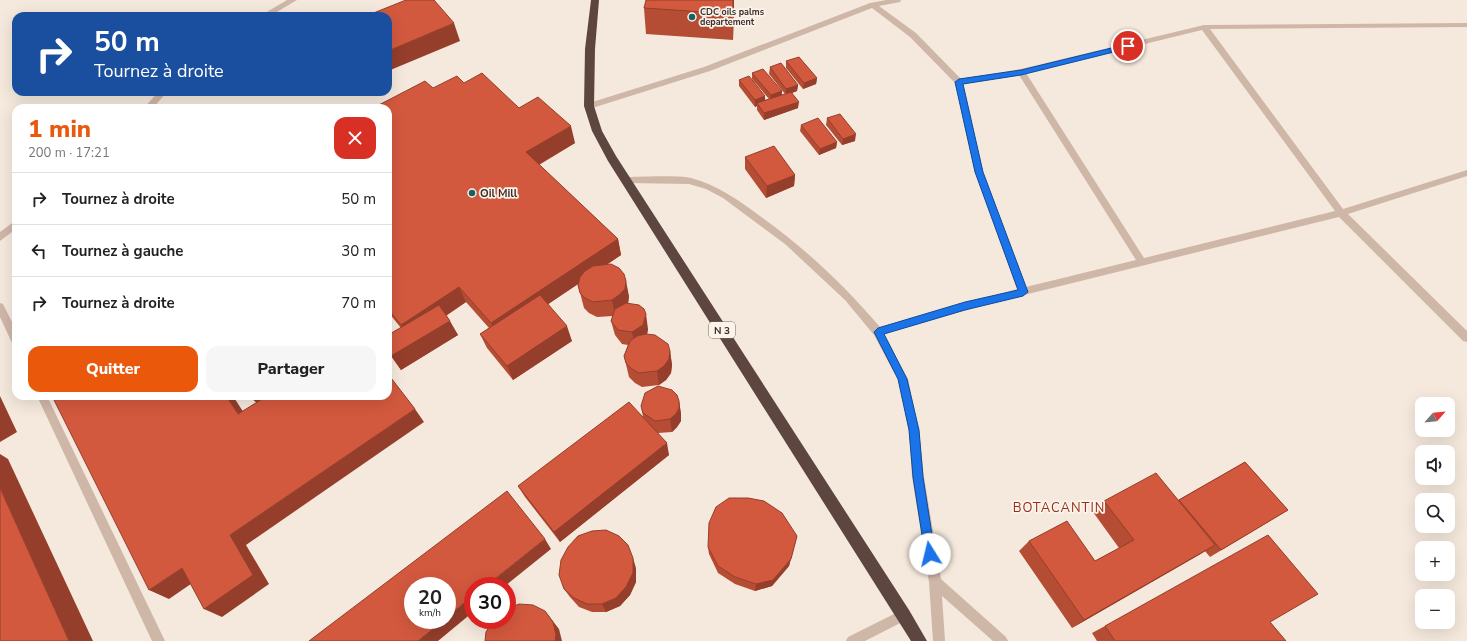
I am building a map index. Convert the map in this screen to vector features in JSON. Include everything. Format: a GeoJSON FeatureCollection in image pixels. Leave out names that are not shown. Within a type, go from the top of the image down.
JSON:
{"type":"FeatureCollection","features":[{"type":"Feature","properties":{"kind":"highway","name":"N 3"},"geometry":{"type":"LineString","coordinates":[[595,0],[590,49],[589,106],[597,131],[612,158],[904,615],[919,641]]}},
{"type":"Feature","properties":{"kind":"street"},"geometry":{"type":"LineString","coordinates":[[271,12],[293,0]]}},
{"type":"Feature","properties":{"kind":"street"},"geometry":{"type":"LineString","coordinates":[[589,106],[707,69],[873,5],[898,0]]}},
{"type":"Feature","properties":{"kind":"street"},"geometry":{"type":"LineString","coordinates":[[873,5],[913,35],[959,82],[979,172],[1023,292]]}},
{"type":"Feature","properties":{"kind":"street"},"geometry":{"type":"LineString","coordinates":[[959,82],[1021,72],[1204,28],[1467,25]]}},
{"type":"Feature","properties":{"kind":"street"},"geometry":{"type":"LineString","coordinates":[[1204,28],[1341,213],[1467,338]]}},
{"type":"Feature","properties":{"kind":"street"},"geometry":{"type":"LineString","coordinates":[[1021,72],[1142,262]]}},
{"type":"Feature","properties":{"kind":"street"},"geometry":{"type":"LineString","coordinates":[[152,104],[159,96]]}},
{"type":"Feature","properties":{"kind":"street"},"geometry":{"type":"LineString","coordinates":[[878,332],[958,308],[1341,213],[1467,173]]}},
{"type":"Feature","properties":{"kind":"street"},"geometry":{"type":"LineString","coordinates":[[627,180],[689,181],[726,196],[788,241],[848,297],[878,332],[903,379],[914,430],[918,477],[935,582],[939,641]]}},
{"type":"Feature","properties":{"kind":"street"},"geometry":{"type":"LineString","coordinates":[[0,237],[12,227]]}},
{"type":"Feature","properties":{"kind":"street"},"geometry":{"type":"LineString","coordinates":[[0,307],[12,332]]}},
{"type":"Feature","properties":{"kind":"street"},"geometry":{"type":"LineString","coordinates":[[44,400],[159,641]]}},
{"type":"Feature","properties":{"kind":"street"},"geometry":{"type":"LineString","coordinates":[[935,582],[1002,641]]}},
{"type":"Feature","properties":{"kind":"street"},"geometry":{"type":"LineString","coordinates":[[852,641],[904,615]]}},
{"type":"Feature","properties":{"kind":"building"},"geometry":{"type":"Polygon","coordinates":[[[406,0],[434,0],[454,23],[392,49],[392,12],[376,12],[406,0]]]}},
{"type":"Feature","properties":{"kind":"building"},"geometry":{"type":"Polygon","coordinates":[[[646,0],[733,0],[733,14],[644,8],[646,0]]]}},
{"type":"Feature","properties":{"kind":"building"},"geometry":{"type":"Polygon","coordinates":[[[799,57],[817,78],[804,83],[786,61],[799,57]]]}},
{"type":"Feature","properties":{"kind":"building"},"geometry":{"type":"Polygon","coordinates":[[[781,63],[798,85],[786,89],[770,67],[781,63]]]}},
{"type":"Feature","properties":{"kind":"building"},"geometry":{"type":"Polygon","coordinates":[[[763,69],[782,91],[771,95],[752,73],[763,69]]]}},
{"type":"Feature","properties":{"kind":"building","name":"Oil Mill"},"geometry":{"type":"Polygon","coordinates":[[[482,73],[519,108],[538,97],[571,126],[526,152],[618,239],[491,323],[459,287],[401,325],[392,314],[392,104],[381,104],[425,81],[433,88],[457,76],[464,83],[482,73]]]}},
{"type":"Feature","properties":{"kind":"building"},"geometry":{"type":"Polygon","coordinates":[[[749,76],[765,96],[755,100],[739,80],[749,76]]]}},
{"type":"Feature","properties":{"kind":"building"},"geometry":{"type":"Polygon","coordinates":[[[791,92],[799,102],[764,113],[757,103],[791,92]]]}},
{"type":"Feature","properties":{"kind":"building"},"geometry":{"type":"Polygon","coordinates":[[[840,114],[856,134],[843,139],[827,118],[840,114]]]}},
{"type":"Feature","properties":{"kind":"building"},"geometry":{"type":"Polygon","coordinates":[[[818,118],[837,142],[820,149],[801,125],[818,118]]]}},
{"type":"Feature","properties":{"kind":"building"},"geometry":{"type":"Polygon","coordinates":[[[774,146],[795,175],[767,186],[745,157],[774,146]]]}},
{"type":"Feature","properties":{"kind":"building"},"geometry":{"type":"Polygon","coordinates":[[[611,264],[619,268],[624,274],[626,281],[625,289],[612,300],[593,302],[585,298],[580,293],[578,285],[580,277],[585,271],[593,266],[611,264]]]}},
{"type":"Feature","properties":{"kind":"building"},"geometry":{"type":"Polygon","coordinates":[[[540,295],[567,326],[507,366],[480,334],[540,295]]]}},
{"type":"Feature","properties":{"kind":"building"},"geometry":{"type":"Polygon","coordinates":[[[626,303],[639,305],[644,309],[646,314],[643,325],[632,332],[618,330],[611,321],[615,309],[626,303]]]}},
{"type":"Feature","properties":{"kind":"building"},"geometry":{"type":"Polygon","coordinates":[[[439,305],[450,321],[392,355],[392,333],[439,305]]]}},
{"type":"Feature","properties":{"kind":"building"},"geometry":{"type":"Polygon","coordinates":[[[646,334],[655,335],[668,344],[670,351],[669,359],[664,366],[657,371],[639,373],[626,363],[624,356],[630,341],[637,336],[646,334]]]}},
{"type":"Feature","properties":{"kind":"building"},"geometry":{"type":"Polygon","coordinates":[[[392,379],[415,409],[230,535],[253,575],[204,609],[182,568],[149,590],[54,400],[229,400],[238,414],[261,400],[392,400],[392,379]]]}},
{"type":"Feature","properties":{"kind":"building"},"geometry":{"type":"Polygon","coordinates":[[[658,386],[672,390],[677,395],[679,408],[676,414],[670,419],[655,421],[643,413],[641,406],[645,393],[658,386]]]}},
{"type":"Feature","properties":{"kind":"building"},"geometry":{"type":"Polygon","coordinates":[[[629,402],[667,443],[554,532],[518,486],[629,402]]]}},
{"type":"Feature","properties":{"kind":"building"},"geometry":{"type":"Polygon","coordinates":[[[1245,462],[1288,510],[1221,550],[1179,500],[1245,462]]]}},
{"type":"Feature","properties":{"kind":"building"},"geometry":{"type":"Polygon","coordinates":[[[1156,473],[1215,545],[1084,620],[1029,541],[1067,521],[1095,561],[1134,540],[1104,501],[1156,473]]]}},
{"type":"Feature","properties":{"kind":"building"},"geometry":{"type":"Polygon","coordinates":[[[0,488],[69,641],[0,641],[0,488]]]}},
{"type":"Feature","properties":{"kind":"building"},"geometry":{"type":"Polygon","coordinates":[[[507,491],[545,539],[497,577],[464,577],[464,603],[456,610],[456,577],[404,577],[404,629],[433,629],[418,641],[309,641],[507,491]]]}},
{"type":"Feature","properties":{"kind":"building"},"geometry":{"type":"Polygon","coordinates":[[[729,498],[748,498],[764,501],[782,513],[797,536],[791,559],[773,580],[756,584],[735,577],[718,566],[708,547],[709,523],[716,507],[729,498]]]}},
{"type":"Feature","properties":{"kind":"building"},"geometry":{"type":"Polygon","coordinates":[[[606,530],[619,536],[628,545],[633,558],[633,573],[626,587],[616,598],[602,604],[587,604],[574,598],[564,589],[559,575],[561,560],[568,547],[578,536],[592,531],[606,530]]]}},
{"type":"Feature","properties":{"kind":"building"},"geometry":{"type":"Polygon","coordinates":[[[1268,535],[1318,594],[1270,622],[1286,641],[1115,641],[1105,626],[1268,535]]]}},
{"type":"Feature","properties":{"kind":"building"},"geometry":{"type":"Polygon","coordinates":[[[519,604],[533,605],[545,611],[553,622],[556,635],[555,641],[485,641],[488,629],[516,629],[516,605],[519,604]]]}},
{"type":"Feature","properties":{"kind":"place","name":"CDC oils palms departement"},"geometry":{"type":"Point","coordinates":[692,17]}},
{"type":"Feature","properties":{"kind":"place","name":"Oil Mill"},"geometry":{"type":"Point","coordinates":[472,193]}},
{"type":"Feature","properties":{"kind":"district","name":"BOTACANTIN"},"geometry":{"type":"Point","coordinates":[1059,507]}},
{"type":"Feature","properties":{"kind":"route"},"geometry":{"type":"LineString","coordinates":[[930,554],[918,477],[914,430],[903,379],[878,332],[936,314],[1023,292],[979,172],[959,82],[1021,72],[1128,46]]}}]}
